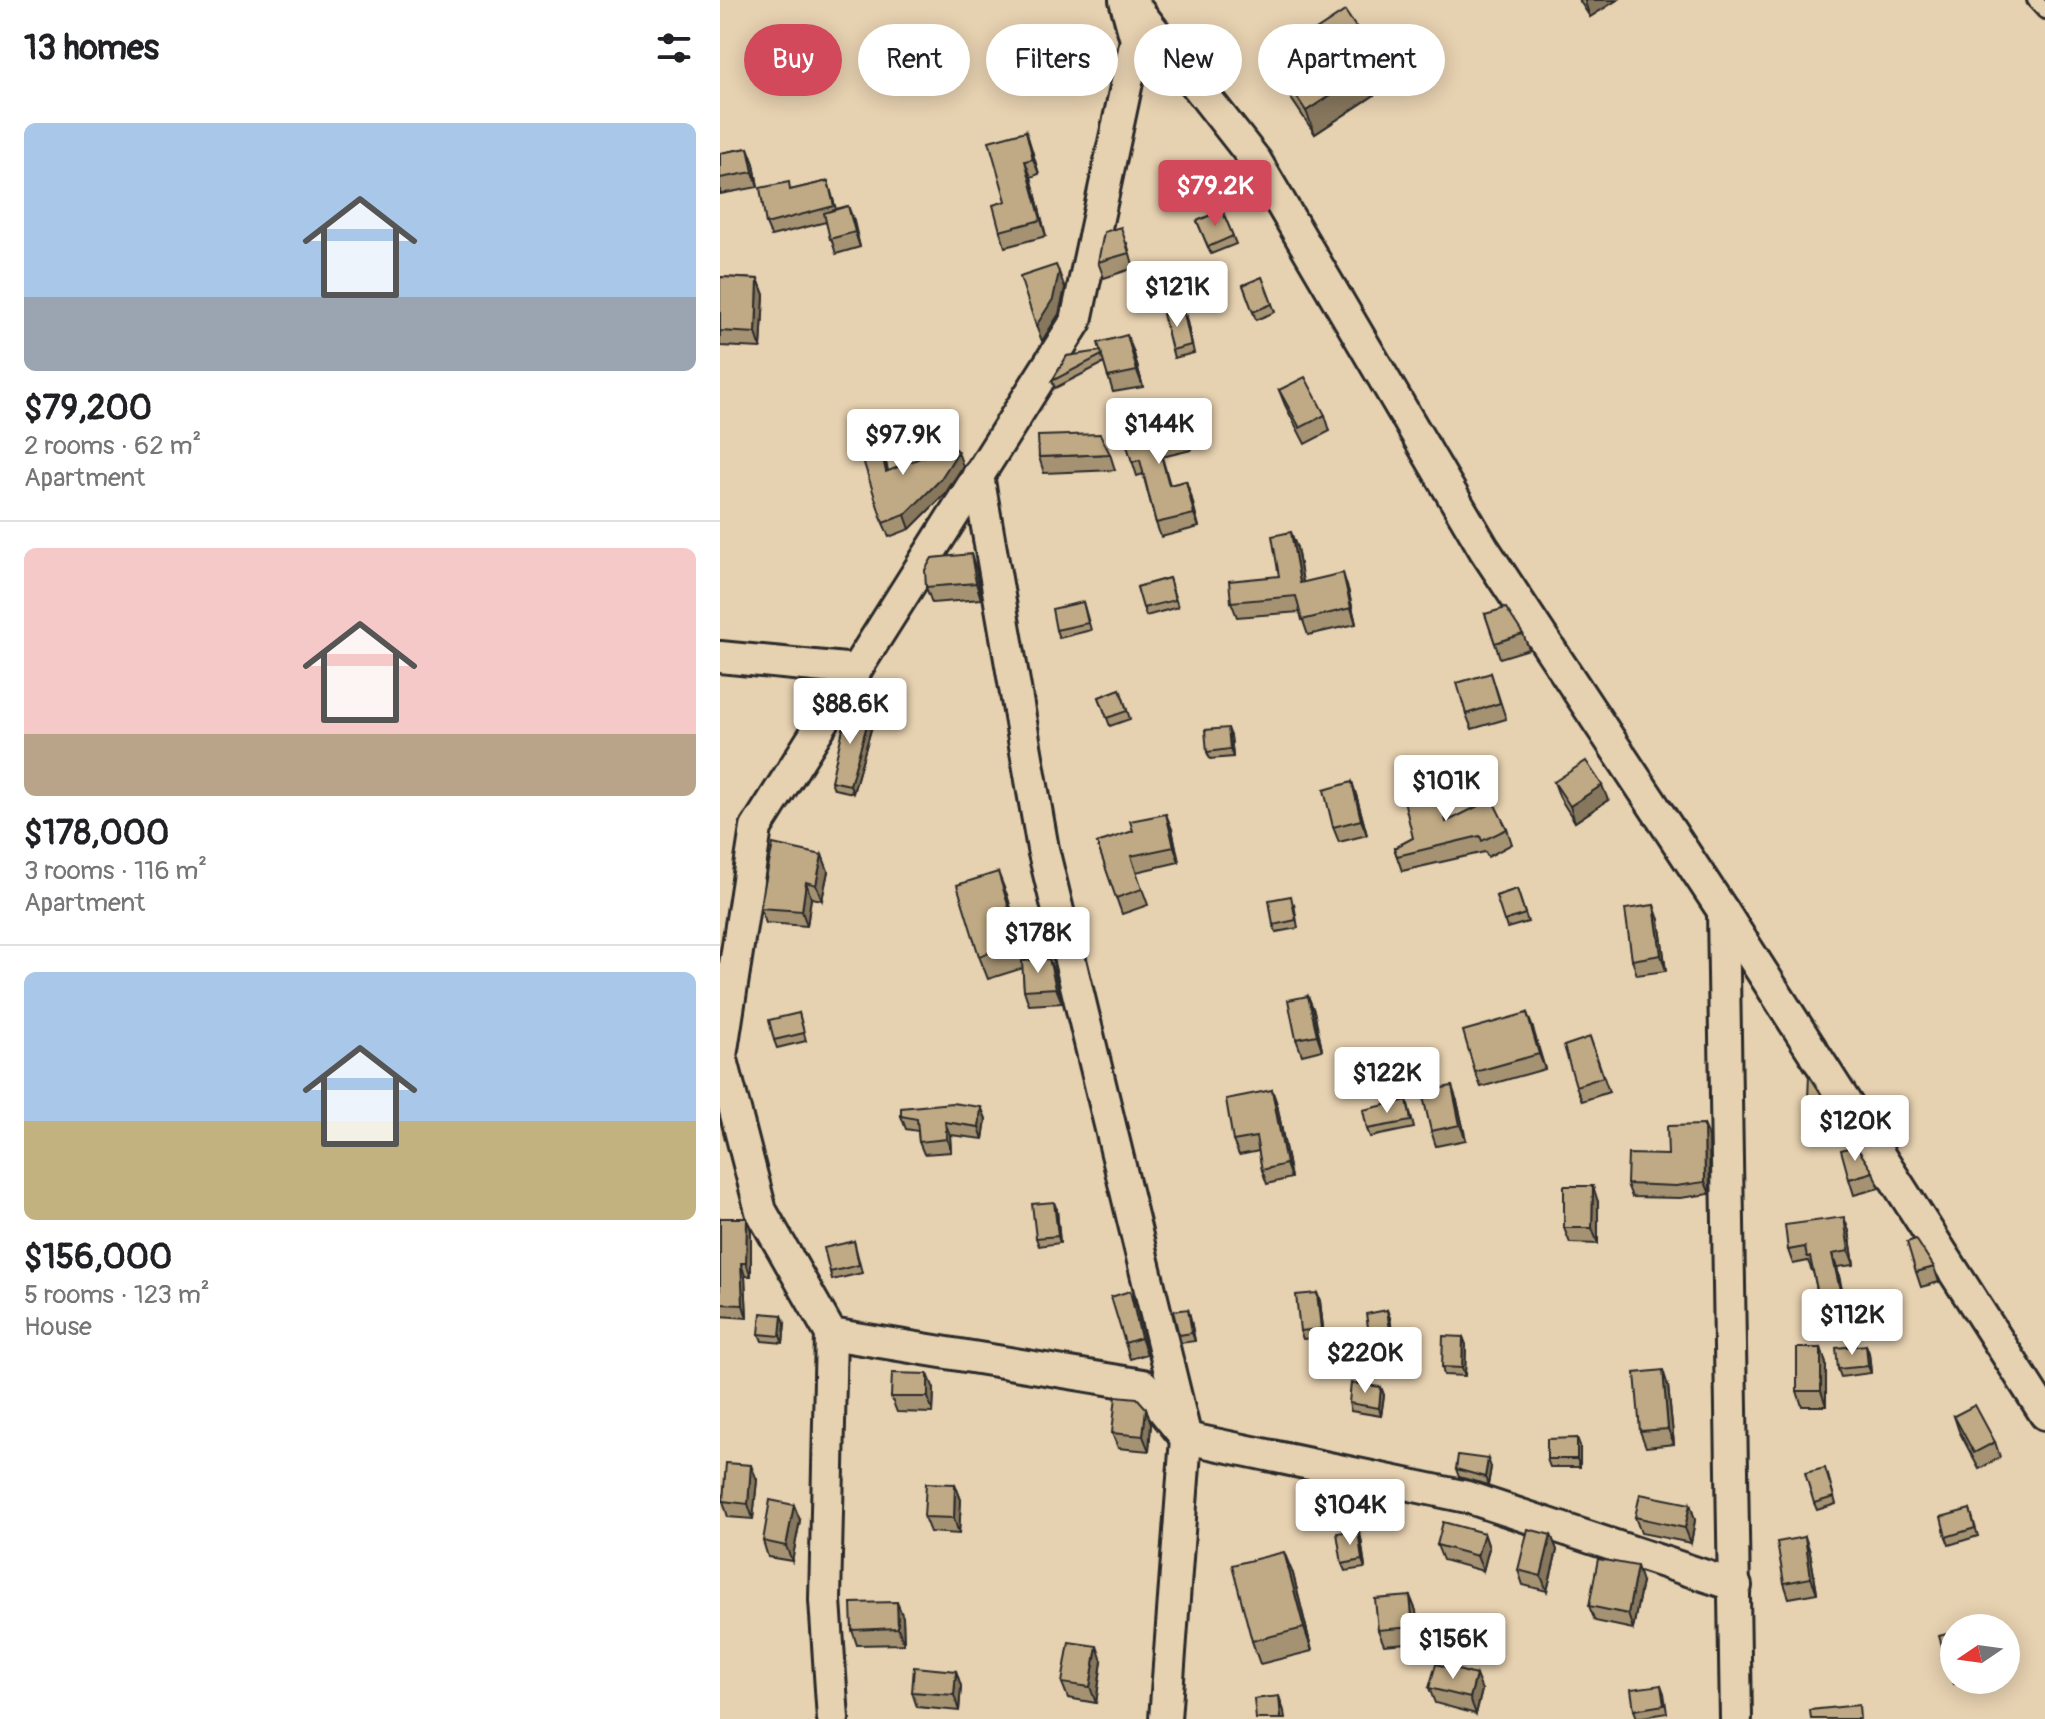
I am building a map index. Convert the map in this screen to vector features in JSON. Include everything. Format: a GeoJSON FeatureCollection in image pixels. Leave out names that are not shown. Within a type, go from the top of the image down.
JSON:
{"type":"FeatureCollection","features":[{"type":"Feature","properties":{"kind":"street"},"geometry":{"type":"LineString","coordinates":[[833,1719],[825,1600],[831,1334],[761,1211],[720,1056],[756,828],[1076,321],[1136,40],[1128,0]]}},
{"type":"Feature","properties":{"kind":"street"},"geometry":{"type":"LineString","coordinates":[[1128,0],[1256,161],[1484,549],[1723,911],[2045,1414]]}},
{"type":"Feature","properties":{"kind":"street"},"geometry":{"type":"LineString","coordinates":[[978,475],[1043,849],[1186,1438],[1165,1719]]}},
{"type":"Feature","properties":{"kind":"street"},"geometry":{"type":"LineString","coordinates":[[720,657],[856,670]]}},
{"type":"Feature","properties":{"kind":"street"},"geometry":{"type":"LineString","coordinates":[[1723,911],[1736,1719]]}},
{"type":"Feature","properties":{"kind":"street"},"geometry":{"type":"LineString","coordinates":[[831,1334],[1143,1385],[1186,1438],[1467,1497],[1736,1586]]}},
{"type":"Feature","properties":{"kind":"lane"},"geometry":{"type":"LineString","coordinates":[[2035,0],[2045,11]]}},
{"type":"Feature","properties":{"kind":"building"},"geometry":{"type":"Polygon","coordinates":[[[1345,11],[1354,24],[1325,24],[1345,11]]]}},
{"type":"Feature","properties":{"kind":"building"},"geometry":{"type":"Polygon","coordinates":[[[1296,96],[1329,96],[1306,111],[1296,96]]]}},
{"type":"Feature","properties":{"kind":"building"},"geometry":{"type":"Polygon","coordinates":[[[1026,131],[1033,159],[1025,161],[1041,220],[1000,231],[993,205],[1006,201],[989,141],[1026,131]]]}},
{"type":"Feature","properties":{"kind":"building"},"geometry":{"type":"Polygon","coordinates":[[[748,148],[753,172],[720,178],[720,153],[748,148]]]}},
{"type":"Feature","properties":{"kind":"building"},"geometry":{"type":"Polygon","coordinates":[[[828,181],[834,206],[766,224],[760,188],[789,182],[790,190],[828,181]]]}},
{"type":"Feature","properties":{"kind":"building"},"geometry":{"type":"Polygon","coordinates":[[[848,206],[855,232],[830,239],[824,213],[848,206]]]}},
{"type":"Feature","properties":{"kind":"building"},"geometry":{"type":"Polygon","coordinates":[[[1222,210],[1233,236],[1208,247],[1197,221],[1222,210]]]}},
{"type":"Feature","properties":{"kind":"building"},"geometry":{"type":"Polygon","coordinates":[[[1121,227],[1129,253],[1098,262],[1104,232],[1121,227]]]}},
{"type":"Feature","properties":{"kind":"building"},"geometry":{"type":"Polygon","coordinates":[[[1056,265],[1059,272],[1053,299],[1036,326],[1020,277],[1056,265]]]}},
{"type":"Feature","properties":{"kind":"building"},"geometry":{"type":"Polygon","coordinates":[[[720,277],[758,279],[756,333],[720,331],[720,277]]]}},
{"type":"Feature","properties":{"kind":"building"},"geometry":{"type":"Polygon","coordinates":[[[1262,277],[1272,304],[1253,312],[1243,285],[1262,277]]]}},
{"type":"Feature","properties":{"kind":"building"},"geometry":{"type":"Polygon","coordinates":[[[1183,309],[1191,345],[1172,350],[1163,314],[1183,309]]]}},
{"type":"Feature","properties":{"kind":"building"},"geometry":{"type":"Polygon","coordinates":[[[1127,335],[1137,371],[1108,377],[1098,343],[1127,335]]]}},
{"type":"Feature","properties":{"kind":"building"},"geometry":{"type":"Polygon","coordinates":[[[1101,351],[1102,355],[1052,381],[1067,356],[1101,351]]]}},
{"type":"Feature","properties":{"kind":"building"},"geometry":{"type":"Polygon","coordinates":[[[1305,377],[1325,415],[1300,428],[1279,390],[1305,377]]]}},
{"type":"Feature","properties":{"kind":"building"},"geometry":{"type":"Polygon","coordinates":[[[1180,413],[1186,436],[1158,444],[1169,485],[1186,481],[1194,514],[1156,523],[1140,460],[1132,462],[1122,429],[1180,413]]]}},
{"type":"Feature","properties":{"kind":"building"},"geometry":{"type":"Polygon","coordinates":[[[1100,434],[1110,454],[1039,457],[1038,436],[1100,434]]]}},
{"type":"Feature","properties":{"kind":"building"},"geometry":{"type":"Polygon","coordinates":[[[878,436],[886,472],[930,454],[945,439],[958,452],[940,480],[905,515],[883,523],[857,441],[878,436]]]}},
{"type":"Feature","properties":{"kind":"building"},"geometry":{"type":"Polygon","coordinates":[[[1291,532],[1300,583],[1343,573],[1351,608],[1302,620],[1296,596],[1231,602],[1229,581],[1279,576],[1272,536],[1291,532]]]}},
{"type":"Feature","properties":{"kind":"building"},"geometry":{"type":"Polygon","coordinates":[[[971,554],[976,583],[926,587],[925,570],[932,558],[971,554]]]}},
{"type":"Feature","properties":{"kind":"building"},"geometry":{"type":"Polygon","coordinates":[[[1169,578],[1175,600],[1143,608],[1137,587],[1169,578]]]}},
{"type":"Feature","properties":{"kind":"building"},"geometry":{"type":"Polygon","coordinates":[[[1083,602],[1088,623],[1056,630],[1052,609],[1083,602]]]}},
{"type":"Feature","properties":{"kind":"building"},"geometry":{"type":"Polygon","coordinates":[[[1506,608],[1523,634],[1495,643],[1485,614],[1506,608]]]}},
{"type":"Feature","properties":{"kind":"building"},"geometry":{"type":"Polygon","coordinates":[[[1491,673],[1500,703],[1466,714],[1457,683],[1491,673]]]}},
{"type":"Feature","properties":{"kind":"building"},"geometry":{"type":"Polygon","coordinates":[[[1120,689],[1127,711],[1107,718],[1099,697],[1120,689]]]}},
{"type":"Feature","properties":{"kind":"building"},"geometry":{"type":"Polygon","coordinates":[[[848,707],[870,714],[850,785],[831,781],[848,707]]]}},
{"type":"Feature","properties":{"kind":"building"},"geometry":{"type":"Polygon","coordinates":[[[1228,728],[1230,749],[1207,752],[1205,730],[1228,728]]]}},
{"type":"Feature","properties":{"kind":"building"},"geometry":{"type":"Polygon","coordinates":[[[1586,761],[1602,785],[1570,806],[1554,782],[1586,761]]]}},
{"type":"Feature","properties":{"kind":"building"},"geometry":{"type":"Polygon","coordinates":[[[1352,782],[1361,820],[1333,827],[1324,790],[1352,782]]]}},
{"type":"Feature","properties":{"kind":"building"},"geometry":{"type":"Polygon","coordinates":[[[1438,788],[1446,822],[1492,799],[1507,829],[1482,841],[1480,836],[1397,856],[1394,848],[1413,838],[1403,796],[1438,788]]]}},
{"type":"Feature","properties":{"kind":"building"},"geometry":{"type":"Polygon","coordinates":[[[1166,814],[1174,847],[1131,856],[1142,889],[1116,898],[1097,843],[1133,831],[1130,821],[1166,814]]]}},
{"type":"Feature","properties":{"kind":"building"},"geometry":{"type":"Polygon","coordinates":[[[773,844],[822,855],[816,885],[806,882],[802,911],[760,908],[773,844]]]}},
{"type":"Feature","properties":{"kind":"building"},"geometry":{"type":"Polygon","coordinates":[[[998,872],[1020,944],[979,956],[957,885],[998,872]]]}},
{"type":"Feature","properties":{"kind":"building"},"geometry":{"type":"Polygon","coordinates":[[[1517,889],[1525,914],[1504,921],[1496,896],[1517,889]]]}},
{"type":"Feature","properties":{"kind":"building"},"geometry":{"type":"Polygon","coordinates":[[[1291,896],[1296,920],[1273,925],[1269,900],[1291,896]]]}},
{"type":"Feature","properties":{"kind":"building"},"geometry":{"type":"Polygon","coordinates":[[[1654,905],[1661,955],[1632,960],[1625,909],[1654,905]]]}},
{"type":"Feature","properties":{"kind":"building"},"geometry":{"type":"Polygon","coordinates":[[[1049,959],[1056,988],[1024,990],[1022,961],[1049,959]]]}},
{"type":"Feature","properties":{"kind":"building"},"geometry":{"type":"Polygon","coordinates":[[[1308,996],[1317,1035],[1296,1039],[1288,1000],[1308,996]]]}},
{"type":"Feature","properties":{"kind":"building"},"geometry":{"type":"Polygon","coordinates":[[[799,1013],[804,1033],[774,1040],[769,1020],[799,1013]]]}},
{"type":"Feature","properties":{"kind":"building"},"geometry":{"type":"Polygon","coordinates":[[[1527,1013],[1539,1054],[1475,1072],[1463,1031],[1527,1013]]]}},
{"type":"Feature","properties":{"kind":"building"},"geometry":{"type":"Polygon","coordinates":[[[1590,1037],[1603,1077],[1576,1086],[1564,1046],[1590,1037]]]}},
{"type":"Feature","properties":{"kind":"building"},"geometry":{"type":"Polygon","coordinates":[[[1809,1075],[1825,1100],[1808,1099],[1809,1075]]]}},
{"type":"Feature","properties":{"kind":"building"},"geometry":{"type":"Polygon","coordinates":[[[1452,1086],[1460,1125],[1431,1131],[1422,1092],[1452,1086]]]}},
{"type":"Feature","properties":{"kind":"building"},"geometry":{"type":"Polygon","coordinates":[[[1272,1090],[1286,1164],[1262,1170],[1256,1137],[1233,1141],[1226,1099],[1272,1090]]]}},
{"type":"Feature","properties":{"kind":"building"},"geometry":{"type":"Polygon","coordinates":[[[1407,1100],[1411,1121],[1367,1129],[1363,1110],[1407,1100]]]}},
{"type":"Feature","properties":{"kind":"building"},"geometry":{"type":"Polygon","coordinates":[[[952,1103],[981,1107],[979,1127],[945,1122],[947,1139],[919,1142],[917,1119],[901,1116],[901,1108],[952,1103]]]}},
{"type":"Feature","properties":{"kind":"building"},"geometry":{"type":"Polygon","coordinates":[[[1704,1125],[1705,1182],[1676,1186],[1627,1184],[1628,1154],[1668,1155],[1667,1126],[1704,1125]]]}},
{"type":"Feature","properties":{"kind":"building"},"geometry":{"type":"Polygon","coordinates":[[[1856,1146],[1873,1172],[1849,1179],[1841,1150],[1856,1146]]]}},
{"type":"Feature","properties":{"kind":"building"},"geometry":{"type":"Polygon","coordinates":[[[1564,1186],[1593,1186],[1592,1228],[1564,1228],[1564,1186]]]}},
{"type":"Feature","properties":{"kind":"building"},"geometry":{"type":"Polygon","coordinates":[[[1054,1202],[1058,1236],[1036,1238],[1032,1204],[1054,1202]]]}},
{"type":"Feature","properties":{"kind":"building"},"geometry":{"type":"Polygon","coordinates":[[[1844,1217],[1849,1251],[1832,1254],[1840,1290],[1818,1294],[1810,1257],[1807,1257],[1805,1247],[1788,1250],[1785,1225],[1844,1217]]]}},
{"type":"Feature","properties":{"kind":"building"},"geometry":{"type":"Polygon","coordinates":[[[720,1218],[747,1218],[746,1263],[741,1263],[743,1305],[720,1304],[720,1218]]]}},
{"type":"Feature","properties":{"kind":"building"},"geometry":{"type":"Polygon","coordinates":[[[1916,1239],[1934,1267],[1916,1272],[1907,1242],[1916,1239]]]}},
{"type":"Feature","properties":{"kind":"building"},"geometry":{"type":"Polygon","coordinates":[[[854,1241],[859,1265],[830,1272],[824,1248],[854,1241]]]}},
{"type":"Feature","properties":{"kind":"building"},"geometry":{"type":"Polygon","coordinates":[[[1130,1291],[1141,1338],[1125,1343],[1111,1297],[1130,1291]]]}},
{"type":"Feature","properties":{"kind":"building"},"geometry":{"type":"Polygon","coordinates":[[[1317,1293],[1321,1329],[1300,1331],[1296,1295],[1317,1293]]]}},
{"type":"Feature","properties":{"kind":"building"},"geometry":{"type":"Polygon","coordinates":[[[1188,1309],[1192,1333],[1179,1335],[1173,1311],[1188,1309]]]}},
{"type":"Feature","properties":{"kind":"building"},"geometry":{"type":"Polygon","coordinates":[[[1387,1310],[1391,1336],[1370,1340],[1366,1314],[1387,1310]]]}},
{"type":"Feature","properties":{"kind":"building"},"geometry":{"type":"Polygon","coordinates":[[[761,1313],[782,1315],[780,1336],[759,1334],[761,1313]]]}},
{"type":"Feature","properties":{"kind":"building"},"geometry":{"type":"Polygon","coordinates":[[[1443,1336],[1463,1337],[1462,1368],[1442,1367],[1443,1336]]]}},
{"type":"Feature","properties":{"kind":"building"},"geometry":{"type":"Polygon","coordinates":[[[1866,1345],[1868,1366],[1838,1369],[1836,1348],[1866,1345]]]}},
{"type":"Feature","properties":{"kind":"building"},"geometry":{"type":"Polygon","coordinates":[[[1797,1348],[1821,1348],[1821,1391],[1797,1391],[1797,1348]]]}},
{"type":"Feature","properties":{"kind":"building"},"geometry":{"type":"Polygon","coordinates":[[[1663,1370],[1668,1429],[1640,1431],[1635,1373],[1663,1370]]]}},
{"type":"Feature","properties":{"kind":"building"},"geometry":{"type":"Polygon","coordinates":[[[892,1373],[928,1374],[928,1397],[891,1397],[892,1373]]]}},
{"type":"Feature","properties":{"kind":"building"},"geometry":{"type":"Polygon","coordinates":[[[1351,1383],[1381,1387],[1379,1408],[1349,1403],[1351,1383]]]}},
{"type":"Feature","properties":{"kind":"building"},"geometry":{"type":"Polygon","coordinates":[[[1116,1396],[1137,1398],[1146,1408],[1143,1436],[1112,1433],[1116,1396]]]}},
{"type":"Feature","properties":{"kind":"building"},"geometry":{"type":"Polygon","coordinates":[[[1975,1405],[1995,1442],[1974,1453],[1954,1416],[1975,1405]]]}},
{"type":"Feature","properties":{"kind":"building"},"geometry":{"type":"Polygon","coordinates":[[[1577,1438],[1577,1459],[1547,1459],[1547,1439],[1577,1438]]]}},
{"type":"Feature","properties":{"kind":"building"},"geometry":{"type":"Polygon","coordinates":[[[1458,1455],[1488,1459],[1485,1477],[1456,1469],[1458,1455]]]}},
{"type":"Feature","properties":{"kind":"building"},"geometry":{"type":"Polygon","coordinates":[[[726,1463],[751,1465],[748,1504],[723,1501],[726,1463]]]}},
{"type":"Feature","properties":{"kind":"building"},"geometry":{"type":"Polygon","coordinates":[[[1825,1468],[1834,1497],[1814,1503],[1805,1473],[1825,1468]]]}},
{"type":"Feature","properties":{"kind":"building"},"geometry":{"type":"Polygon","coordinates":[[[926,1483],[955,1484],[954,1518],[924,1517],[926,1483]]]}},
{"type":"Feature","properties":{"kind":"building"},"geometry":{"type":"Polygon","coordinates":[[[1640,1494],[1690,1504],[1685,1528],[1635,1517],[1640,1494]]]}},
{"type":"Feature","properties":{"kind":"building"},"geometry":{"type":"Polygon","coordinates":[[[770,1500],[794,1505],[786,1546],[763,1541],[770,1500]]]}},
{"type":"Feature","properties":{"kind":"building"},"geometry":{"type":"Polygon","coordinates":[[[1970,1509],[1975,1528],[1946,1537],[1941,1517],[1970,1509]]]}},
{"type":"Feature","properties":{"kind":"building"},"geometry":{"type":"Polygon","coordinates":[[[1443,1522],[1484,1533],[1477,1556],[1437,1545],[1443,1522]]]}},
{"type":"Feature","properties":{"kind":"building"},"geometry":{"type":"Polygon","coordinates":[[[1528,1529],[1551,1535],[1541,1576],[1518,1570],[1528,1529]]]}},
{"type":"Feature","properties":{"kind":"building"},"geometry":{"type":"Polygon","coordinates":[[[1358,1530],[1362,1560],[1342,1564],[1337,1533],[1358,1530]]]}},
{"type":"Feature","properties":{"kind":"building"},"geometry":{"type":"Polygon","coordinates":[[[1805,1537],[1811,1578],[1784,1583],[1777,1542],[1805,1537]]]}},
{"type":"Feature","properties":{"kind":"building"},"geometry":{"type":"Polygon","coordinates":[[[1284,1552],[1304,1628],[1252,1641],[1232,1565],[1284,1552]]]}},
{"type":"Feature","properties":{"kind":"building"},"geometry":{"type":"Polygon","coordinates":[[[1598,1559],[1637,1566],[1628,1614],[1589,1606],[1598,1559]]]}},
{"type":"Feature","properties":{"kind":"building"},"geometry":{"type":"Polygon","coordinates":[[[1410,1596],[1413,1627],[1378,1630],[1375,1599],[1410,1596]]]}},
{"type":"Feature","properties":{"kind":"building"},"geometry":{"type":"Polygon","coordinates":[[[897,1602],[898,1628],[852,1630],[851,1603],[897,1602]]]}},
{"type":"Feature","properties":{"kind":"building"},"geometry":{"type":"Polygon","coordinates":[[[1069,1642],[1097,1646],[1090,1687],[1062,1683],[1069,1642]]]}},
{"type":"Feature","properties":{"kind":"building"},"geometry":{"type":"Polygon","coordinates":[[[1436,1664],[1476,1675],[1470,1698],[1429,1688],[1436,1664]]]}},
{"type":"Feature","properties":{"kind":"building"},"geometry":{"type":"Polygon","coordinates":[[[914,1667],[956,1671],[954,1695],[912,1692],[914,1667]]]}},
{"type":"Feature","properties":{"kind":"building"},"geometry":{"type":"Polygon","coordinates":[[[1661,1685],[1664,1705],[1634,1710],[1631,1689],[1661,1685]]]}},
{"type":"Feature","properties":{"kind":"building"},"geometry":{"type":"Polygon","coordinates":[[[1279,1696],[1281,1719],[1256,1719],[1254,1699],[1279,1696]]]}},
{"type":"Feature","properties":{"kind":"building"},"geometry":{"type":"Polygon","coordinates":[[[1859,1705],[1860,1719],[1811,1719],[1810,1710],[1859,1705]]]}}]}
